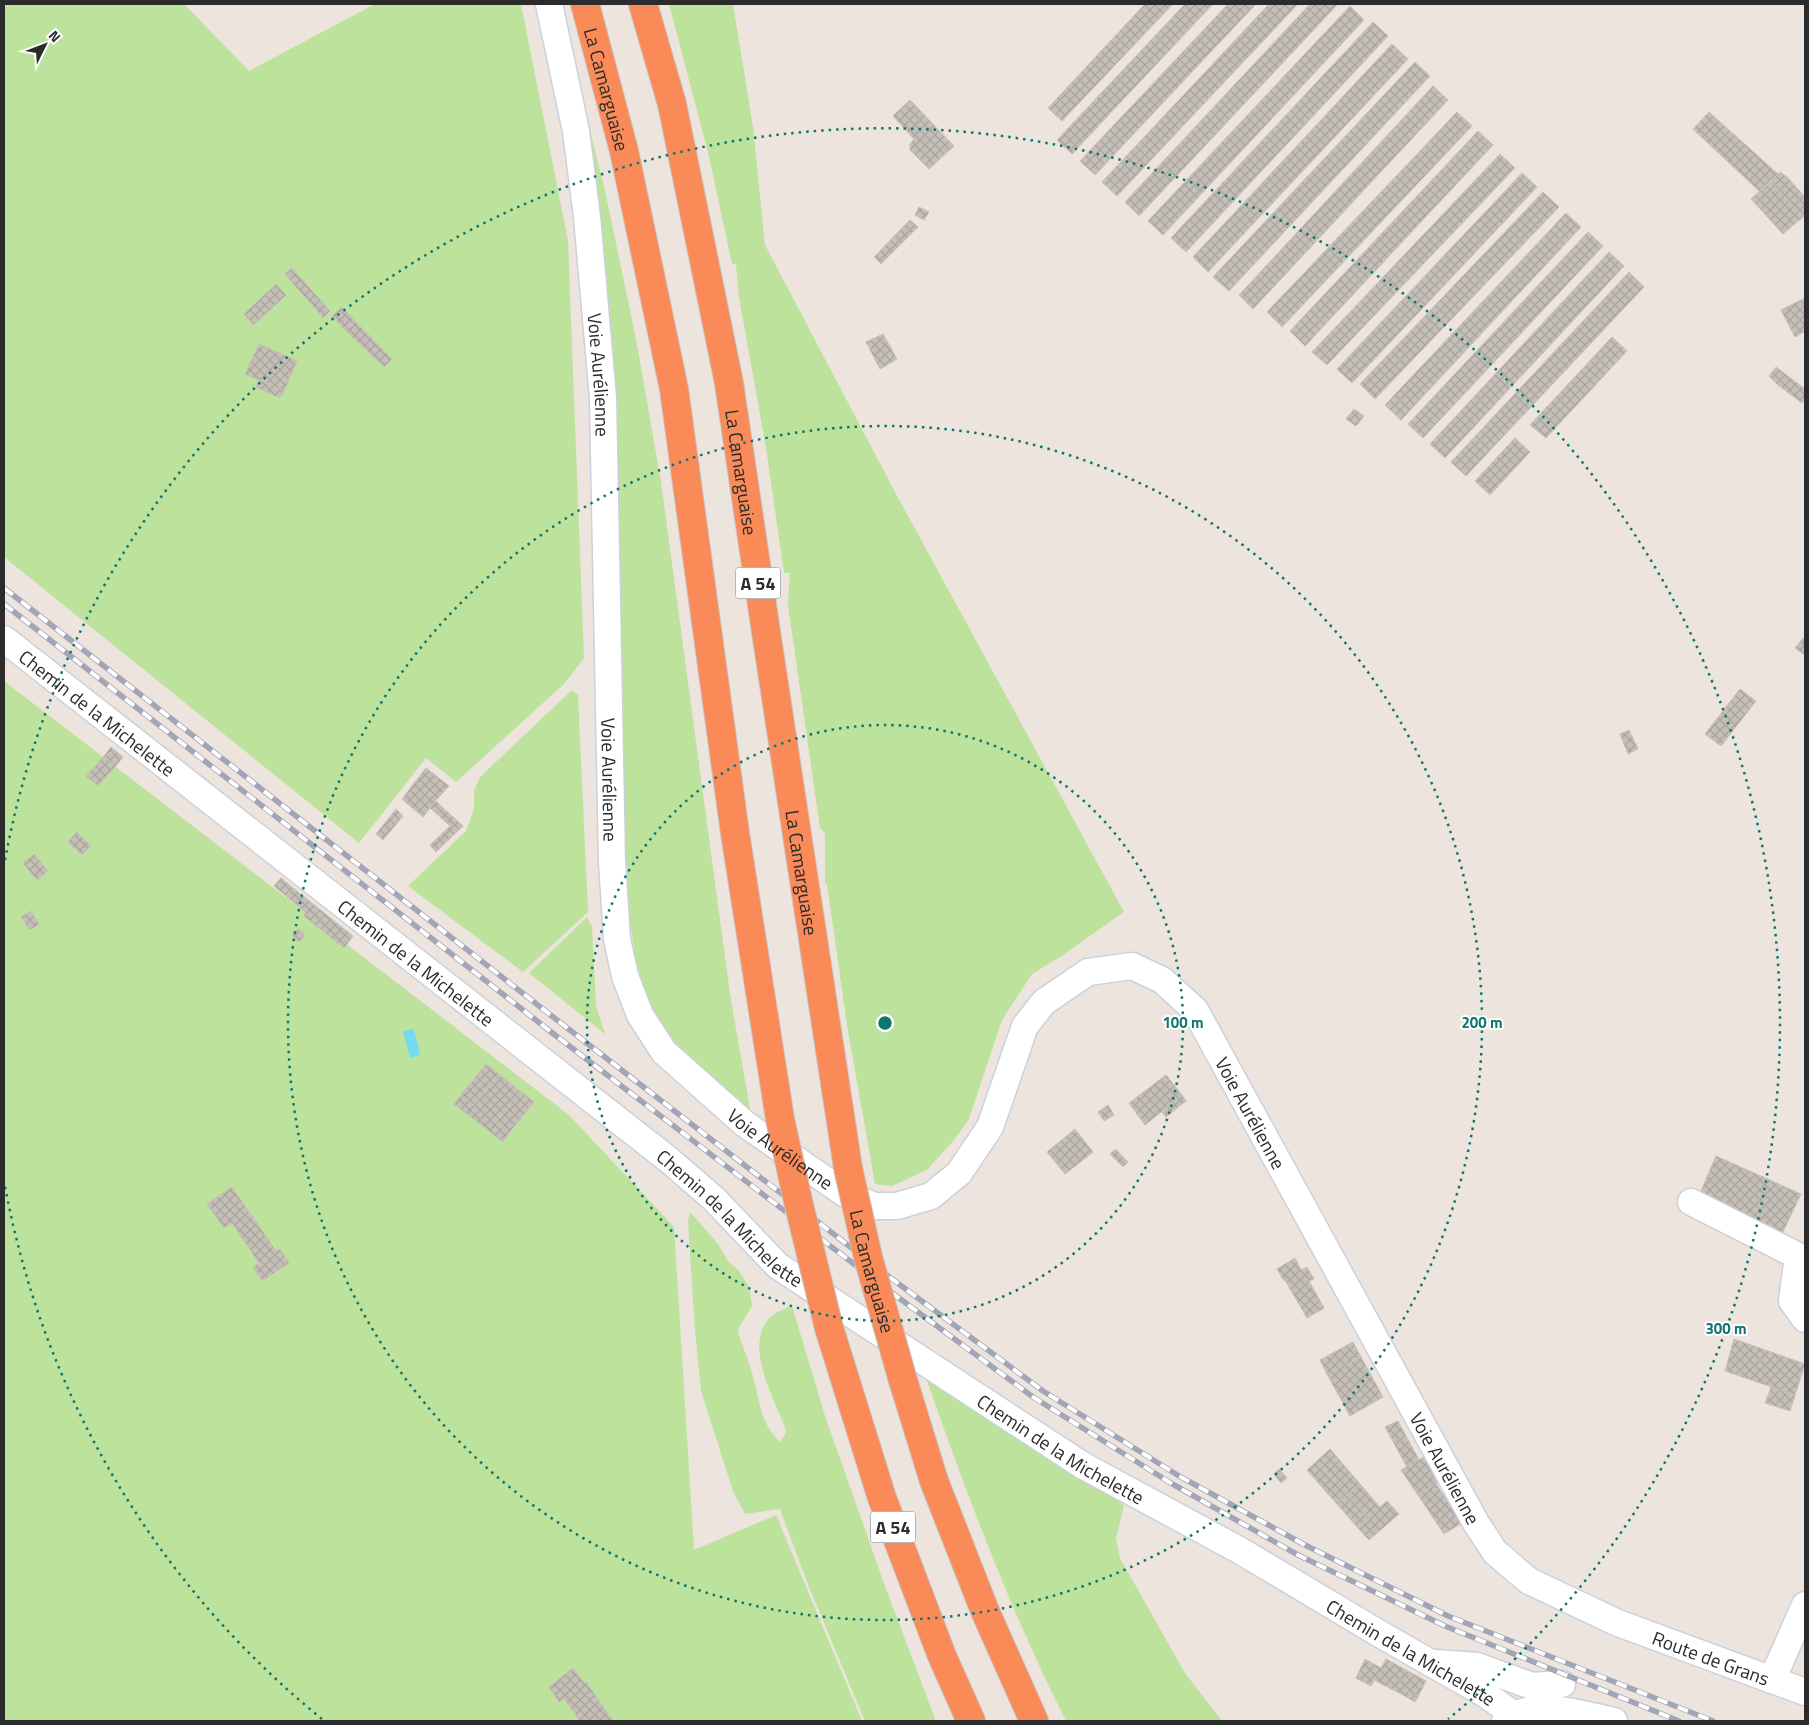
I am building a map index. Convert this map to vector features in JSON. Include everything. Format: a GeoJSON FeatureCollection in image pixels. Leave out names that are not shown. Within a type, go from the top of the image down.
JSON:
{"type":"FeatureCollection","features":[{"type":"Feature","properties":{"kind":"highway","name":"La Camarguaise"},"geometry":{"type":"LineString","coordinates":[[585,4],[624,151],[674,389],[734,833],[780,1119],[798,1201],[828,1328],[882,1498],[942,1656],[971,1721]]}},
{"type":"Feature","properties":{"kind":"highway","name":"La Camarguaise"},"geometry":{"type":"LineString","coordinates":[[643,4],[672,104],[729,383],[848,1168],[868,1257],[934,1481],[986,1611],[1034,1721]]}},
{"type":"Feature","properties":{"kind":"street","name":"Voie Aurélienne"},"geometry":{"type":"LineString","coordinates":[[549,4],[577,140],[587,218],[603,398],[612,862],[617,939],[625,976],[640,1015],[664,1052],[745,1124],[848,1195],[875,1206],[897,1206],[931,1196],[959,1173],[990,1127],[1025,1026],[1044,1002],[1088,972],[1132,966],[1162,980],[1195,1010],[1476,1523],[1495,1552],[1528,1581],[1618,1623]]}},
{"type":"Feature","properties":{"kind":"street","name":"Chemin de la Michelette"},"geometry":{"type":"LineString","coordinates":[[4,639],[669,1160],[714,1199],[778,1266],[1082,1466],[1239,1550],[1485,1694],[1515,1715]]}},
{"type":"Feature","properties":{"kind":"street"},"geometry":{"type":"LineString","coordinates":[[1690,1202],[1798,1256],[1792,1301],[1805,1319]]}},
{"type":"Feature","properties":{"kind":"street"},"geometry":{"type":"LineString","coordinates":[[1772,1680],[1805,1605]]}},
{"type":"Feature","properties":{"kind":"street","name":"Route de Grans"},"geometry":{"type":"LineString","coordinates":[[1618,1623],[1805,1692]]}},
{"type":"Feature","properties":{"kind":"street"},"geometry":{"type":"LineString","coordinates":[[1428,1662],[1477,1666],[1532,1686],[1562,1684]]}},
{"type":"Feature","properties":{"kind":"street"},"geometry":{"type":"LineString","coordinates":[[1515,1715],[1566,1711],[1614,1721]]}},
{"type":"Feature","properties":{"kind":"green space"},"geometry":{"type":"Polygon","coordinates":[[[4,4],[184,4],[249,71],[375,4],[521,4],[568,241],[584,658],[564,684],[456,782],[426,758],[359,843],[4,557],[4,4]]]}},
{"type":"Feature","properties":{"kind":"green space"},"geometry":{"type":"Polygon","coordinates":[[[669,4],[733,4],[753,127],[765,245],[895,492],[1124,912],[1063,955],[1032,974],[1002,1020],[969,1119],[954,1140],[927,1170],[892,1186],[875,1184],[847,1025],[827,884],[825,884],[825,833],[820,828],[788,605],[790,573],[784,573],[766,448],[739,297],[736,264],[732,264],[709,156],[669,4]]]}},
{"type":"Feature","properties":{"kind":"green space"},"geometry":{"type":"Polygon","coordinates":[[[565,33],[604,186],[636,339],[661,482],[730,994],[751,1115],[678,1052],[653,1015],[636,962],[627,902],[613,543],[565,33]]]}},
{"type":"Feature","properties":{"kind":"green space"},"geometry":{"type":"Polygon","coordinates":[[[4,681],[569,1115],[674,1227],[694,1550],[776,1515],[862,1721],[4,1721],[4,681]]]}},
{"type":"Feature","properties":{"kind":"green space"},"geometry":{"type":"Polygon","coordinates":[[[572,690],[578,695],[588,912],[523,972],[408,886],[466,831],[474,809],[474,791],[480,777],[572,690]]]}},
{"type":"Feature","properties":{"kind":"green space"},"geometry":{"type":"Polygon","coordinates":[[[587,917],[592,927],[596,1006],[605,1034],[529,973],[587,917]]]}},
{"type":"Feature","properties":{"kind":"green space"},"geometry":{"type":"Polygon","coordinates":[[[690,1212],[718,1244],[728,1261],[739,1271],[749,1287],[752,1306],[738,1332],[765,1421],[780,1442],[786,1433],[785,1427],[765,1377],[760,1359],[759,1342],[763,1327],[774,1315],[792,1306],[825,1416],[886,1589],[936,1721],[865,1721],[809,1587],[780,1509],[745,1514],[733,1491],[701,1391],[688,1222],[690,1212]]]}},
{"type":"Feature","properties":{"kind":"green space"},"geometry":{"type":"Polygon","coordinates":[[[928,1371],[1124,1505],[1116,1538],[1120,1558],[1185,1673],[1222,1721],[1066,1721],[1026,1637],[990,1552],[926,1378],[928,1371]]]}},
{"type":"Feature","properties":{"kind":"water"},"geometry":{"type":"Polygon","coordinates":[[[414,1029],[420,1055],[410,1058],[403,1031],[414,1029]]]}},
{"type":"Feature","properties":{"kind":"building"},"geometry":{"type":"Polygon","coordinates":[[[1145,4],[1173,4],[1062,121],[1048,108],[1145,4]]]}},
{"type":"Feature","properties":{"kind":"building"},"geometry":{"type":"Polygon","coordinates":[[[1185,4],[1213,4],[1072,154],[1057,140],[1185,4]]]}},
{"type":"Feature","properties":{"kind":"building"},"geometry":{"type":"Polygon","coordinates":[[[1228,4],[1256,4],[1095,175],[1080,161],[1228,4]]]}},
{"type":"Feature","properties":{"kind":"building"},"geometry":{"type":"Polygon","coordinates":[[[1269,4],[1298,4],[1117,196],[1102,182],[1269,4]]]}},
{"type":"Feature","properties":{"kind":"building"},"geometry":{"type":"Polygon","coordinates":[[[1310,4],[1338,4],[1139,216],[1125,202],[1310,4]]]}},
{"type":"Feature","properties":{"kind":"building"},"geometry":{"type":"Polygon","coordinates":[[[1350,6],[1364,20],[1163,235],[1148,221],[1350,6]]]}},
{"type":"Feature","properties":{"kind":"building"},"geometry":{"type":"Polygon","coordinates":[[[1373,22],[1388,36],[1186,252],[1171,238],[1373,22]]]}},
{"type":"Feature","properties":{"kind":"building"},"geometry":{"type":"Polygon","coordinates":[[[1392,44],[1408,59],[1208,272],[1193,257],[1392,44]]]}},
{"type":"Feature","properties":{"kind":"building"},"geometry":{"type":"Polygon","coordinates":[[[1415,62],[1430,76],[1229,291],[1213,277],[1415,62]]]}},
{"type":"Feature","properties":{"kind":"building"},"geometry":{"type":"Polygon","coordinates":[[[1433,86],[1448,100],[1253,309],[1239,295],[1433,86]]]}},
{"type":"Feature","properties":{"kind":"building"},"geometry":{"type":"Polygon","coordinates":[[[910,100],[954,146],[929,169],[910,150],[910,144],[914,139],[893,116],[910,100]]]}},
{"type":"Feature","properties":{"kind":"building"},"geometry":{"type":"Polygon","coordinates":[[[1457,112],[1472,126],[1282,327],[1267,312],[1457,112]]]}},
{"type":"Feature","properties":{"kind":"building"},"geometry":{"type":"Polygon","coordinates":[[[1709,112],[1778,174],[1759,191],[1693,129],[1709,112]]]}},
{"type":"Feature","properties":{"kind":"building"},"geometry":{"type":"Polygon","coordinates":[[[1478,131],[1493,145],[1305,346],[1290,331],[1478,131]]]}},
{"type":"Feature","properties":{"kind":"building"},"geometry":{"type":"Polygon","coordinates":[[[1500,154],[1515,168],[1327,365],[1312,352],[1500,154]]]}},
{"type":"Feature","properties":{"kind":"building"},"geometry":{"type":"Polygon","coordinates":[[[1780,172],[1805,197],[1805,214],[1803,217],[1771,183],[1780,172]]]}},
{"type":"Feature","properties":{"kind":"building"},"geometry":{"type":"Polygon","coordinates":[[[1522,173],[1537,187],[1352,383],[1337,369],[1522,173]]]}},
{"type":"Feature","properties":{"kind":"building"},"geometry":{"type":"Polygon","coordinates":[[[1771,181],[1803,217],[1783,234],[1751,199],[1771,181]]]}},
{"type":"Feature","properties":{"kind":"building"},"geometry":{"type":"Polygon","coordinates":[[[1543,192],[1559,207],[1375,399],[1360,384],[1543,192]]]}},
{"type":"Feature","properties":{"kind":"building"},"geometry":{"type":"Polygon","coordinates":[[[919,207],[929,212],[924,220],[915,215],[919,207]]]}},
{"type":"Feature","properties":{"kind":"building"},"geometry":{"type":"Polygon","coordinates":[[[1566,213],[1581,227],[1401,420],[1385,405],[1566,213]]]}},
{"type":"Feature","properties":{"kind":"building"},"geometry":{"type":"Polygon","coordinates":[[[910,220],[918,227],[881,264],[874,257],[910,220]]]}},
{"type":"Feature","properties":{"kind":"building"},"geometry":{"type":"Polygon","coordinates":[[[1588,232],[1603,246],[1423,438],[1408,424],[1588,232]]]}},
{"type":"Feature","properties":{"kind":"building"},"geometry":{"type":"Polygon","coordinates":[[[1609,252],[1624,266],[1445,458],[1430,444],[1609,252]]]}},
{"type":"Feature","properties":{"kind":"building"},"geometry":{"type":"Polygon","coordinates":[[[292,268],[330,311],[323,318],[285,274],[292,268]]]}},
{"type":"Feature","properties":{"kind":"building"},"geometry":{"type":"Polygon","coordinates":[[[1629,272],[1644,287],[1466,476],[1451,462],[1629,272]]]}},
{"type":"Feature","properties":{"kind":"building"},"geometry":{"type":"Polygon","coordinates":[[[276,284],[286,295],[254,325],[244,314],[276,284]]]}},
{"type":"Feature","properties":{"kind":"building"},"geometry":{"type":"Polygon","coordinates":[[[1805,298],[1805,331],[1795,337],[1781,310],[1805,298]]]}},
{"type":"Feature","properties":{"kind":"building"},"geometry":{"type":"Polygon","coordinates":[[[342,307],[355,321],[345,330],[332,316],[342,307]]]}},
{"type":"Feature","properties":{"kind":"building"},"geometry":{"type":"Polygon","coordinates":[[[355,321],[392,359],[384,367],[345,330],[355,321]]]}},
{"type":"Feature","properties":{"kind":"building"},"geometry":{"type":"Polygon","coordinates":[[[883,334],[897,359],[880,369],[866,342],[883,334]]]}},
{"type":"Feature","properties":{"kind":"building"},"geometry":{"type":"Polygon","coordinates":[[[1612,337],[1627,351],[1546,438],[1530,425],[1612,337]]]}},
{"type":"Feature","properties":{"kind":"building"},"geometry":{"type":"Polygon","coordinates":[[[259,344],[297,361],[284,391],[245,374],[259,344]]]}},
{"type":"Feature","properties":{"kind":"building"},"geometry":{"type":"Polygon","coordinates":[[[1776,367],[1805,389],[1805,398],[1802,403],[1769,376],[1776,367]]]}},
{"type":"Feature","properties":{"kind":"building"},"geometry":{"type":"Polygon","coordinates":[[[259,380],[284,391],[280,398],[256,387],[259,380]]]}},
{"type":"Feature","properties":{"kind":"building"},"geometry":{"type":"Polygon","coordinates":[[[1354,409],[1364,416],[1356,426],[1346,419],[1354,409]]]}},
{"type":"Feature","properties":{"kind":"building"},"geometry":{"type":"Polygon","coordinates":[[[1515,438],[1530,452],[1490,495],[1475,481],[1515,438]]]}},
{"type":"Feature","properties":{"kind":"building"},"geometry":{"type":"Polygon","coordinates":[[[1803,638],[1805,639],[1805,655],[1795,648],[1803,638]]]}},
{"type":"Feature","properties":{"kind":"building"},"geometry":{"type":"Polygon","coordinates":[[[1740,689],[1756,701],[1721,746],[1705,734],[1740,689]]]}},
{"type":"Feature","properties":{"kind":"building"},"geometry":{"type":"Polygon","coordinates":[[[1629,730],[1638,749],[1628,754],[1620,734],[1629,730]]]}},
{"type":"Feature","properties":{"kind":"building"},"geometry":{"type":"Polygon","coordinates":[[[111,747],[123,757],[116,766],[104,756],[111,747]]]}},
{"type":"Feature","properties":{"kind":"building"},"geometry":{"type":"Polygon","coordinates":[[[104,756],[116,766],[98,786],[86,776],[104,756]]]}},
{"type":"Feature","properties":{"kind":"building"},"geometry":{"type":"Polygon","coordinates":[[[426,768],[449,786],[437,799],[415,782],[426,768]]]}},
{"type":"Feature","properties":{"kind":"building"},"geometry":{"type":"Polygon","coordinates":[[[415,782],[437,799],[423,817],[402,799],[415,782]]]}},
{"type":"Feature","properties":{"kind":"building"},"geometry":{"type":"Polygon","coordinates":[[[436,801],[442,807],[437,814],[430,808],[436,801]]]}},
{"type":"Feature","properties":{"kind":"building"},"geometry":{"type":"Polygon","coordinates":[[[442,807],[463,826],[436,852],[430,845],[450,826],[437,814],[442,807]]]}},
{"type":"Feature","properties":{"kind":"building"},"geometry":{"type":"Polygon","coordinates":[[[396,809],[403,816],[383,840],[376,834],[396,809]]]}},
{"type":"Feature","properties":{"kind":"building"},"geometry":{"type":"Polygon","coordinates":[[[77,832],[91,846],[82,855],[68,842],[77,832]]]}},
{"type":"Feature","properties":{"kind":"building"},"geometry":{"type":"Polygon","coordinates":[[[34,854],[48,871],[37,880],[23,863],[34,854]]]}},
{"type":"Feature","properties":{"kind":"building"},"geometry":{"type":"Polygon","coordinates":[[[281,878],[293,888],[286,896],[274,886],[281,878]]]}},
{"type":"Feature","properties":{"kind":"building"},"geometry":{"type":"Polygon","coordinates":[[[293,888],[353,936],[344,948],[304,916],[306,913],[286,896],[293,888]]]}},
{"type":"Feature","properties":{"kind":"building"},"geometry":{"type":"Polygon","coordinates":[[[31,911],[39,924],[30,930],[21,917],[31,911]]]}},
{"type":"Feature","properties":{"kind":"building"},"geometry":{"type":"Polygon","coordinates":[[[298,929],[305,935],[299,942],[292,935],[298,929]]]}},
{"type":"Feature","properties":{"kind":"building"},"geometry":{"type":"Polygon","coordinates":[[[486,1064],[499,1074],[474,1105],[461,1095],[486,1064]]]}},
{"type":"Feature","properties":{"kind":"building"},"geometry":{"type":"Polygon","coordinates":[[[499,1074],[520,1091],[496,1123],[509,1133],[503,1142],[454,1104],[461,1095],[474,1105],[499,1074]]]}},
{"type":"Feature","properties":{"kind":"building"},"geometry":{"type":"Polygon","coordinates":[[[1166,1075],[1182,1095],[1145,1125],[1129,1103],[1166,1075]]]}},
{"type":"Feature","properties":{"kind":"building"},"geometry":{"type":"Polygon","coordinates":[[[520,1091],[534,1102],[509,1133],[496,1123],[520,1091]]]}},
{"type":"Feature","properties":{"kind":"building"},"geometry":{"type":"Polygon","coordinates":[[[1182,1095],[1186,1101],[1166,1117],[1162,1112],[1182,1095]]]}},
{"type":"Feature","properties":{"kind":"building"},"geometry":{"type":"Polygon","coordinates":[[[1108,1105],[1114,1115],[1104,1121],[1098,1112],[1108,1105]]]}},
{"type":"Feature","properties":{"kind":"building"},"geometry":{"type":"Polygon","coordinates":[[[1075,1129],[1093,1152],[1065,1174],[1047,1152],[1075,1129]]]}},
{"type":"Feature","properties":{"kind":"building"},"geometry":{"type":"Polygon","coordinates":[[[1116,1149],[1120,1154],[1115,1159],[1110,1154],[1116,1149]]]}},
{"type":"Feature","properties":{"kind":"building"},"geometry":{"type":"Polygon","coordinates":[[[1120,1154],[1128,1162],[1123,1167],[1115,1159],[1120,1154]]]}},
{"type":"Feature","properties":{"kind":"building"},"geometry":{"type":"Polygon","coordinates":[[[1716,1156],[1801,1194],[1781,1236],[1698,1198],[1716,1156]]]}},
{"type":"Feature","properties":{"kind":"building"},"geometry":{"type":"Polygon","coordinates":[[[232,1187],[276,1251],[280,1249],[289,1263],[262,1281],[253,1267],[259,1263],[232,1223],[224,1228],[207,1204],[232,1187]]]}},
{"type":"Feature","properties":{"kind":"building"},"geometry":{"type":"Polygon","coordinates":[[[1295,1258],[1301,1270],[1307,1267],[1314,1279],[1309,1281],[1324,1308],[1307,1318],[1277,1269],[1295,1258]]]}},
{"type":"Feature","properties":{"kind":"building"},"geometry":{"type":"Polygon","coordinates":[[[1734,1339],[1805,1364],[1795,1395],[1725,1371],[1734,1339]]]}},
{"type":"Feature","properties":{"kind":"building"},"geometry":{"type":"Polygon","coordinates":[[[1353,1342],[1361,1357],[1327,1374],[1320,1360],[1353,1342]]]}},
{"type":"Feature","properties":{"kind":"building"},"geometry":{"type":"Polygon","coordinates":[[[1361,1357],[1383,1397],[1350,1416],[1327,1374],[1361,1357]]]}},
{"type":"Feature","properties":{"kind":"building"},"geometry":{"type":"Polygon","coordinates":[[[1771,1387],[1795,1395],[1790,1411],[1765,1403],[1771,1387]]]}},
{"type":"Feature","properties":{"kind":"building"},"geometry":{"type":"Polygon","coordinates":[[[1398,1421],[1419,1460],[1407,1467],[1385,1427],[1398,1421]]]}},
{"type":"Feature","properties":{"kind":"building"},"geometry":{"type":"Polygon","coordinates":[[[1330,1449],[1360,1484],[1347,1495],[1317,1461],[1330,1449]]]}},
{"type":"Feature","properties":{"kind":"building"},"geometry":{"type":"Polygon","coordinates":[[[1426,1456],[1442,1480],[1418,1495],[1401,1470],[1426,1456]]]}},
{"type":"Feature","properties":{"kind":"building"},"geometry":{"type":"Polygon","coordinates":[[[1317,1461],[1347,1495],[1336,1503],[1307,1470],[1317,1461]]]}},
{"type":"Feature","properties":{"kind":"building"},"geometry":{"type":"Polygon","coordinates":[[[1279,1469],[1287,1478],[1281,1483],[1274,1474],[1279,1469]]]}},
{"type":"Feature","properties":{"kind":"building"},"geometry":{"type":"Polygon","coordinates":[[[1360,1484],[1380,1507],[1387,1501],[1399,1514],[1369,1540],[1358,1528],[1369,1519],[1347,1495],[1360,1484]]]}},
{"type":"Feature","properties":{"kind":"building"},"geometry":{"type":"Polygon","coordinates":[[[1436,1484],[1462,1523],[1444,1534],[1418,1495],[1436,1484]]]}},
{"type":"Feature","properties":{"kind":"building"},"geometry":{"type":"Polygon","coordinates":[[[1347,1495],[1369,1519],[1358,1528],[1336,1503],[1347,1495]]]}},
{"type":"Feature","properties":{"kind":"building"},"geometry":{"type":"Polygon","coordinates":[[[1365,1659],[1381,1668],[1386,1659],[1426,1681],[1418,1697],[1405,1690],[1403,1695],[1374,1680],[1371,1686],[1356,1678],[1365,1659]]]}},
{"type":"Feature","properties":{"kind":"building"},"geometry":{"type":"Polygon","coordinates":[[[573,1668],[585,1684],[586,1682],[613,1721],[580,1721],[564,1698],[559,1702],[549,1687],[573,1668]]]}},
{"type":"Feature","properties":{"kind":"building"},"geometry":{"type":"Polygon","coordinates":[[[1405,1690],[1418,1697],[1415,1702],[1403,1695],[1405,1690]]]}},
{"type":"Feature","properties":{"kind":"railway"},"geometry":{"type":"LineString","coordinates":[[4,588],[884,1273],[1043,1391],[1179,1476],[1305,1545],[1448,1616],[1713,1721]]}},
{"type":"Feature","properties":{"kind":"railway"},"geometry":{"type":"LineString","coordinates":[[4,604],[555,1035],[880,1284],[1033,1397],[1169,1482],[1298,1555],[1445,1626],[1679,1721]]}}]}
